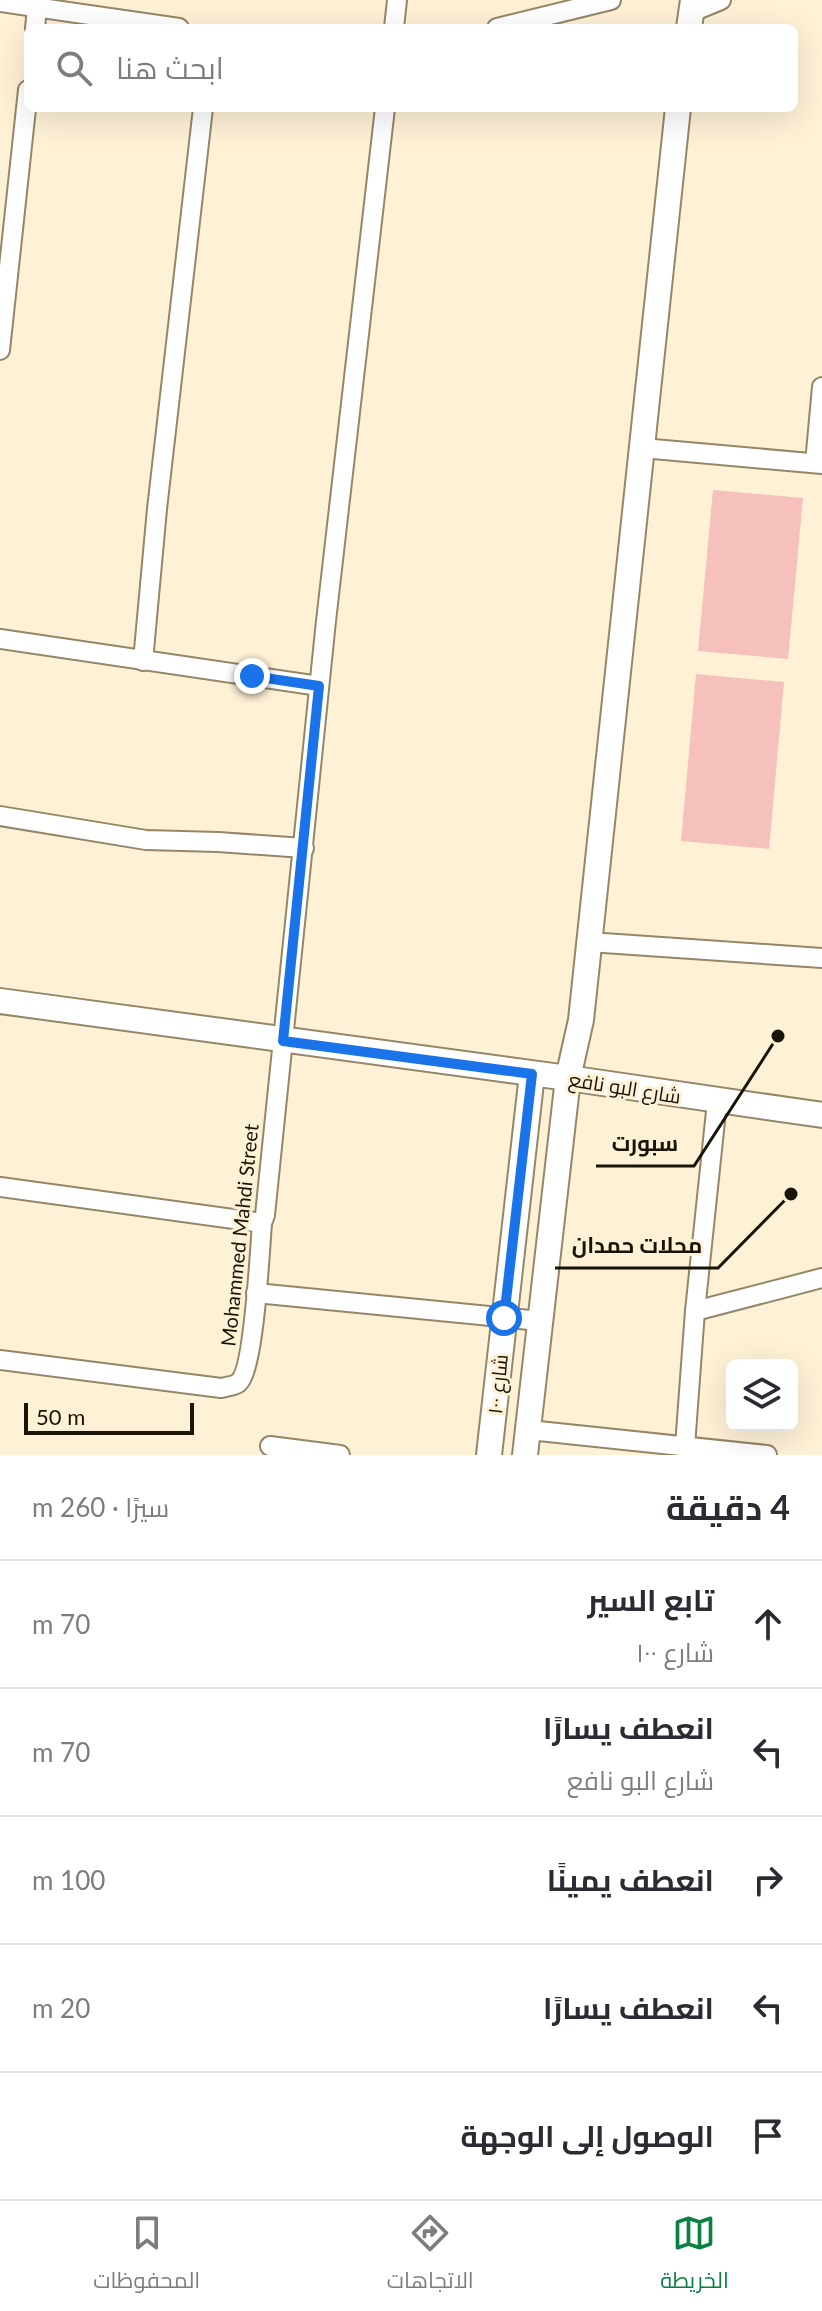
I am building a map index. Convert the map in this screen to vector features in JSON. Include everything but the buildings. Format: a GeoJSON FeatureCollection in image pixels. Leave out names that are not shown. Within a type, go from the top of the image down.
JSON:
{"type":"FeatureCollection","features":[{"type":"Feature","properties":{"kind":"street"},"geometry":{"type":"LineString","coordinates":[[394,24],[397,0]]}},
{"type":"Feature","properties":{"kind":"street"},"geometry":{"type":"LineString","coordinates":[[513,24],[611,0]]}},
{"type":"Feature","properties":{"kind":"street"},"geometry":{"type":"LineString","coordinates":[[691,13],[721,0]]}},
{"type":"Feature","properties":{"kind":"street"},"geometry":{"type":"LineString","coordinates":[[0,2],[151,24]]}},
{"type":"Feature","properties":{"kind":"street"},"geometry":{"type":"LineString","coordinates":[[35,24],[37,8]]}},
{"type":"Feature","properties":{"kind":"street"},"geometry":{"type":"LineString","coordinates":[[0,350],[26,112]]}},
{"type":"Feature","properties":{"kind":"street"},"geometry":{"type":"LineString","coordinates":[[143,661],[157,509],[203,112]]}},
{"type":"Feature","properties":{"kind":"street","name":"Mohammed Mahdi Street"},"geometry":{"type":"LineString","coordinates":[[0,1360],[221,1388],[238,1383],[246,1371],[385,112]]}},
{"type":"Feature","properties":{"kind":"street","name":"شارع ١٠٠"},"geometry":{"type":"LineString","coordinates":[[525,1455],[568,1078],[581,1020],[678,112]]}},
{"type":"Feature","properties":{"kind":"street"},"geometry":{"type":"LineString","coordinates":[[642,448],[819,464],[822,387]]}},
{"type":"Feature","properties":{"kind":"street"},"geometry":{"type":"LineString","coordinates":[[0,639],[319,686]]}},
{"type":"Feature","properties":{"kind":"street"},"geometry":{"type":"LineString","coordinates":[[0,816],[146,840],[304,848]]}},
{"type":"Feature","properties":{"kind":"street"},"geometry":{"type":"LineString","coordinates":[[589,942],[822,958]]}},
{"type":"Feature","properties":{"kind":"street","name":"شارع البو نافع"},"geometry":{"type":"LineString","coordinates":[[0,1001],[822,1115]]}},
{"type":"Feature","properties":{"kind":"street","name":"شارع ١٠٠"},"geometry":{"type":"LineString","coordinates":[[489,1455],[532,1074]]}},
{"type":"Feature","properties":{"kind":"street"},"geometry":{"type":"LineString","coordinates":[[685,1446],[695,1311],[717,1102]]}},
{"type":"Feature","properties":{"kind":"street"},"geometry":{"type":"LineString","coordinates":[[0,1187],[262,1223]]}},
{"type":"Feature","properties":{"kind":"street"},"geometry":{"type":"LineString","coordinates":[[695,1311],[822,1278]]}},
{"type":"Feature","properties":{"kind":"street"},"geometry":{"type":"LineString","coordinates":[[256,1293],[540,1321]]}},
{"type":"Feature","properties":{"kind":"street"},"geometry":{"type":"LineString","coordinates":[[529,1430],[685,1446],[708,1452],[767,1455]]}},
{"type":"Feature","properties":{"kind":"street"},"geometry":{"type":"LineString","coordinates":[[270,1446],[340,1455]]}},
{"type":"Feature","properties":{"kind":"shaded area"},"geometry":{"type":"Polygon","coordinates":[[[713,490],[803,498],[788,659],[698,651],[713,490]]]}},
{"type":"Feature","properties":{"kind":"shaded area"},"geometry":{"type":"Polygon","coordinates":[[[696,674],[784,682],[769,849],[681,841],[696,674]]]}},
{"type":"Feature","properties":{"kind":"place","name":"سبورت"},"geometry":{"type":"Point","coordinates":[778,1036]}},
{"type":"Feature","properties":{"kind":"place","name":"محلات حمدان"},"geometry":{"type":"Point","coordinates":[791,1194]}},
{"type":"Feature","properties":{"kind":"route"},"geometry":{"type":"LineString","coordinates":[[252,676],[319,686],[283,1041],[532,1074],[504,1318]]}}]}
